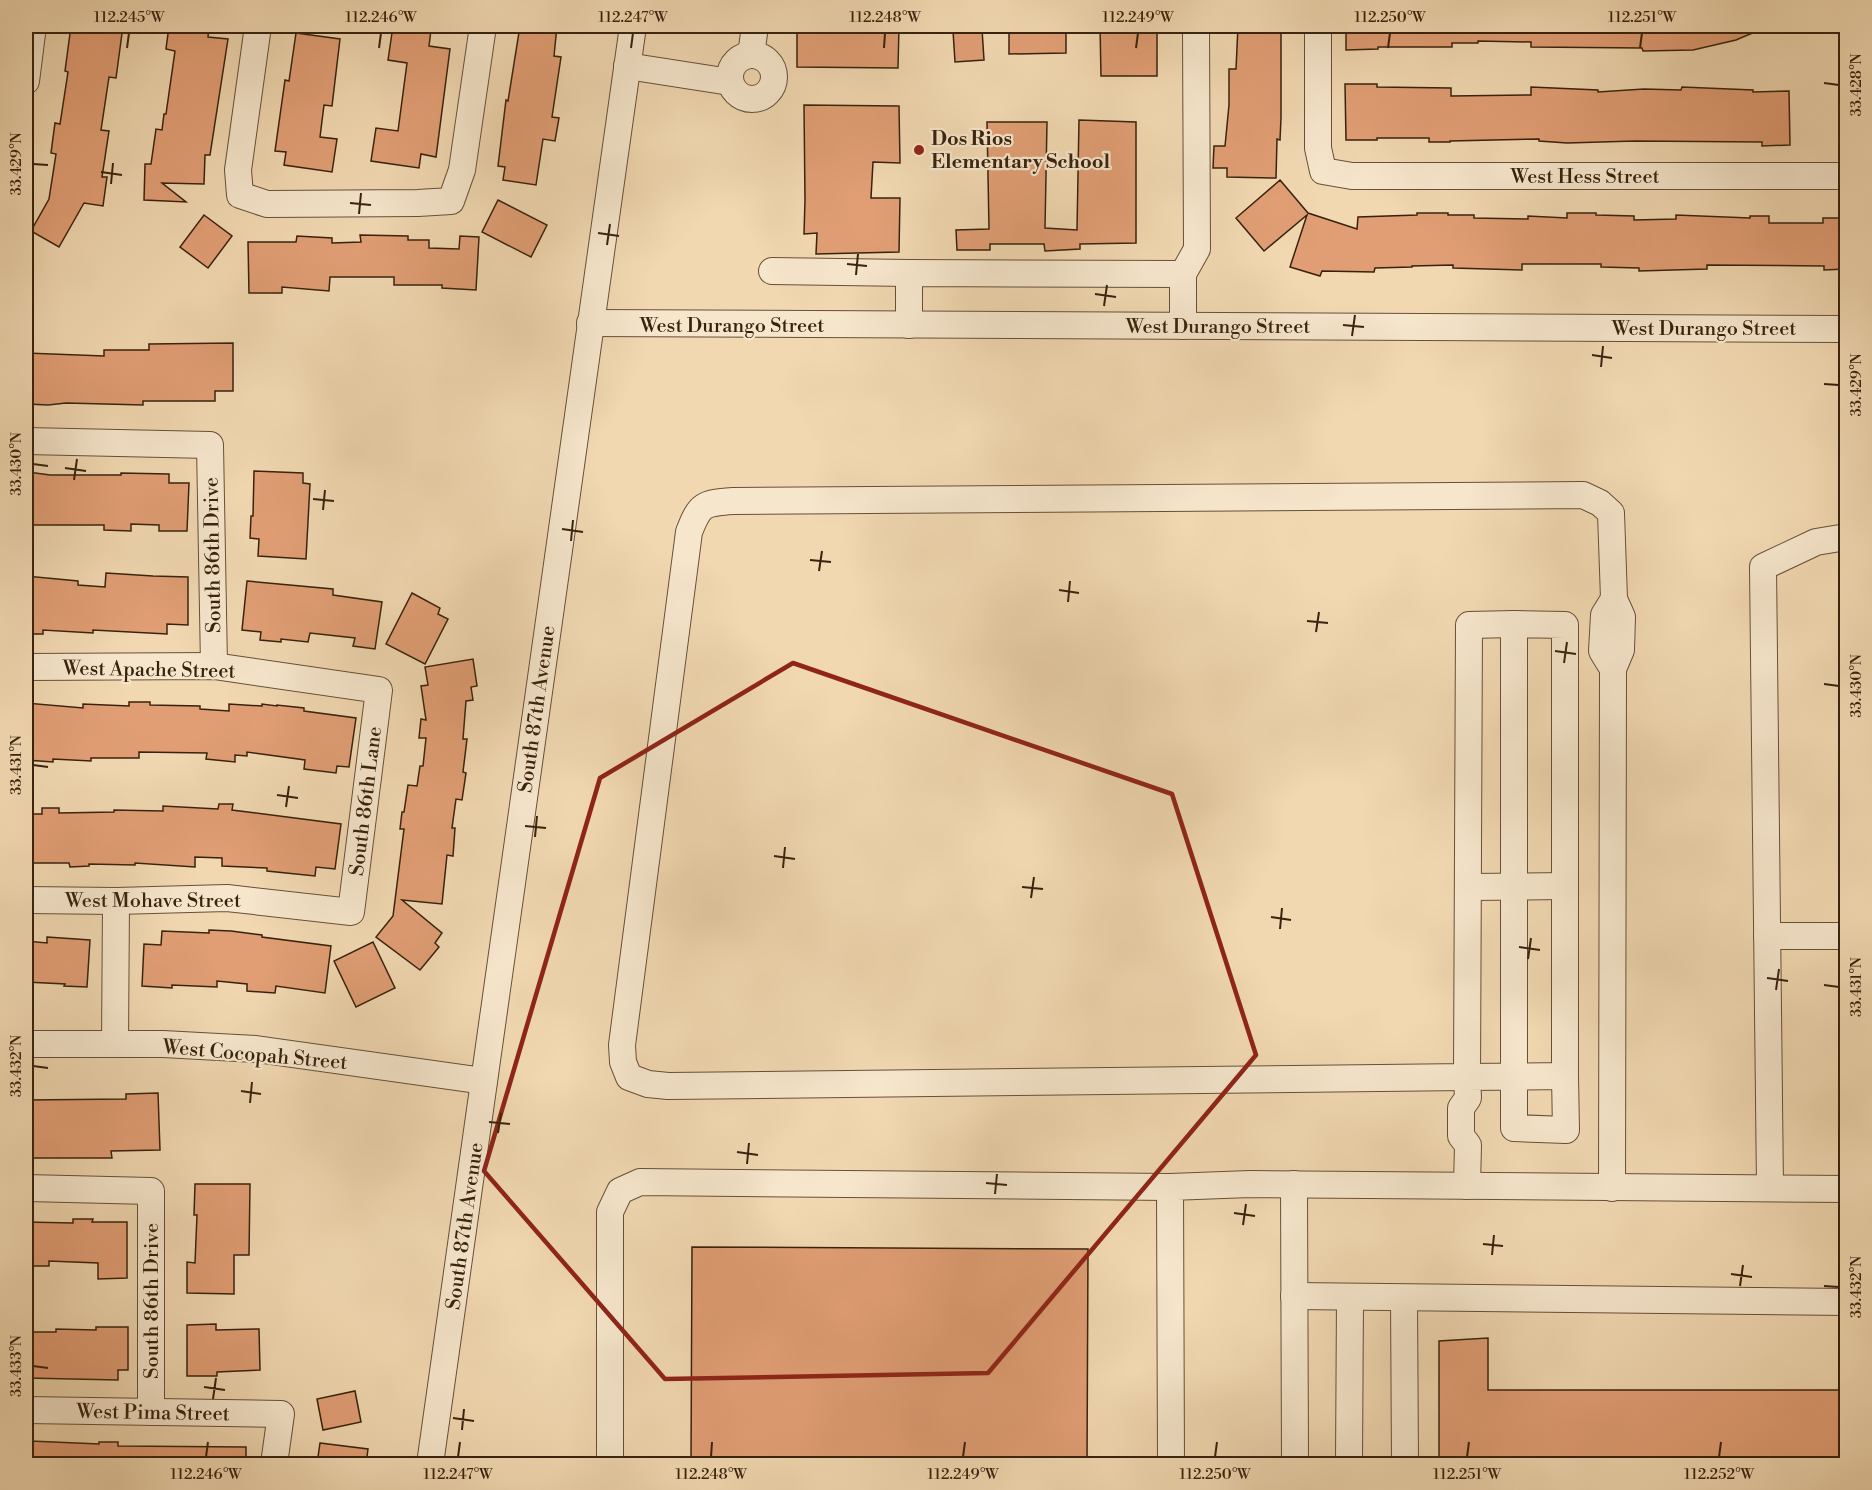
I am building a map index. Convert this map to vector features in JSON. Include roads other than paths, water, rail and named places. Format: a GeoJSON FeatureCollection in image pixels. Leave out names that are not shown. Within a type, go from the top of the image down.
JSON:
{"type":"FeatureCollection","features":[{"type":"Feature","properties":{"kind":"street"},"geometry":{"type":"LineString","coordinates":[[26,81],[33,26]]}},
{"type":"Feature","properties":{"kind":"street"},"geometry":{"type":"LineString","coordinates":[[258,26],[238,170],[240,195],[267,204],[451,201],[462,170],[483,26]]}},
{"type":"Feature","properties":{"kind":"street","name":"South 87th Avenue"},"geometry":{"type":"LineString","coordinates":[[430,1464],[633,26]]}},
{"type":"Feature","properties":{"kind":"street"},"geometry":{"type":"LineString","coordinates":[[751,55],[755,26]]}},
{"type":"Feature","properties":{"kind":"street"},"geometry":{"type":"LineString","coordinates":[[1183,326],[1183,274],[1197,249],[1196,26]]}},
{"type":"Feature","properties":{"kind":"street","name":"West Hess Street"},"geometry":{"type":"LineString","coordinates":[[1318,26],[1318,148],[1323,171],[1352,176],[1846,176]]}},
{"type":"Feature","properties":{"kind":"street"},"geometry":{"type":"LineString","coordinates":[[751,55],[765,59],[770,65],[774,78],[769,91],[758,99],[744,98],[732,89],[730,82],[729,74],[736,61],[751,55]]}},
{"type":"Feature","properties":{"kind":"street"},"geometry":{"type":"LineString","coordinates":[[627,66],[730,82]]}},
{"type":"Feature","properties":{"kind":"street"},"geometry":{"type":"LineString","coordinates":[[772,271],[1183,274]]}},
{"type":"Feature","properties":{"kind":"street"},"geometry":{"type":"LineString","coordinates":[[909,273],[909,325]]}},
{"type":"Feature","properties":{"kind":"street","name":"West Durango Street"},"geometry":{"type":"LineString","coordinates":[[590,323],[1846,328]]}},
{"type":"Feature","properties":{"kind":"street","name":"South 86th Drive"},"geometry":{"type":"LineString","coordinates":[[26,441],[210,445],[214,666]]}},
{"type":"Feature","properties":{"kind":"street"},"geometry":{"type":"LineString","coordinates":[[1565,1076],[1514,1077],[1467,1088],[668,1086],[648,1084],[629,1077],[623,1062],[621,1045],[688,532],[696,512],[711,502],[733,501],[1583,495],[1600,503],[1611,513],[1614,600],[1604,615],[1602,651],[1613,669],[1612,1188]]}},
{"type":"Feature","properties":{"kind":"street"},"geometry":{"type":"LineString","coordinates":[[1770,1188],[1763,567],[1816,542],[1846,537]]}},
{"type":"Feature","properties":{"kind":"street"},"geometry":{"type":"LineString","coordinates":[[1467,1186],[1468,1145],[1476,1135],[1477,1108],[1467,1088],[1469,625],[1514,624],[1565,625],[1566,1130],[1514,1128],[1514,624]]}},
{"type":"Feature","properties":{"kind":"street","name":"West Apache Street"},"geometry":{"type":"LineString","coordinates":[[26,668],[214,666],[379,690]]}},
{"type":"Feature","properties":{"kind":"street","name":"South 86th Lane"},"geometry":{"type":"LineString","coordinates":[[351,912],[379,690]]}},
{"type":"Feature","properties":{"kind":"street"},"geometry":{"type":"LineString","coordinates":[[1468,887],[1565,886]]}},
{"type":"Feature","properties":{"kind":"street","name":"West Mohave Street"},"geometry":{"type":"LineString","coordinates":[[26,900],[117,901],[227,898],[351,912]]}},
{"type":"Feature","properties":{"kind":"street"},"geometry":{"type":"LineString","coordinates":[[115,1044],[117,901]]}},
{"type":"Feature","properties":{"kind":"street"},"geometry":{"type":"LineString","coordinates":[[1767,936],[1846,936]]}},
{"type":"Feature","properties":{"kind":"street","name":"West Cocopah Street"},"geometry":{"type":"LineString","coordinates":[[26,1044],[115,1044],[256,1049],[484,1081]]}},
{"type":"Feature","properties":{"kind":"street"},"geometry":{"type":"LineString","coordinates":[[610,1464],[610,1212],[620,1191],[640,1182],[1170,1187],[1294,1184],[1846,1189]]}},
{"type":"Feature","properties":{"kind":"street"},"geometry":{"type":"LineString","coordinates":[[1294,1184],[1295,1464]]}},
{"type":"Feature","properties":{"kind":"street"},"geometry":{"type":"LineString","coordinates":[[1170,1187],[1171,1464]]}},
{"type":"Feature","properties":{"kind":"street","name":"South 86th Drive"},"geometry":{"type":"LineString","coordinates":[[26,1188],[151,1191],[151,1412]]}},
{"type":"Feature","properties":{"kind":"street"},"geometry":{"type":"LineString","coordinates":[[1294,1296],[1846,1302]]}},
{"type":"Feature","properties":{"kind":"street"},"geometry":{"type":"LineString","coordinates":[[1349,1464],[1350,1297]]}},
{"type":"Feature","properties":{"kind":"street"},"geometry":{"type":"LineString","coordinates":[[1404,1298],[1404,1464]]}},
{"type":"Feature","properties":{"kind":"street","name":"West Pima Street"},"geometry":{"type":"LineString","coordinates":[[26,1410],[281,1414],[274,1464]]}},
{"type":"Feature","properties":{"kind":"place","name":"Dos Rios Elementary School"},"geometry":{"type":"Point","coordinates":[919,150]}}]}
